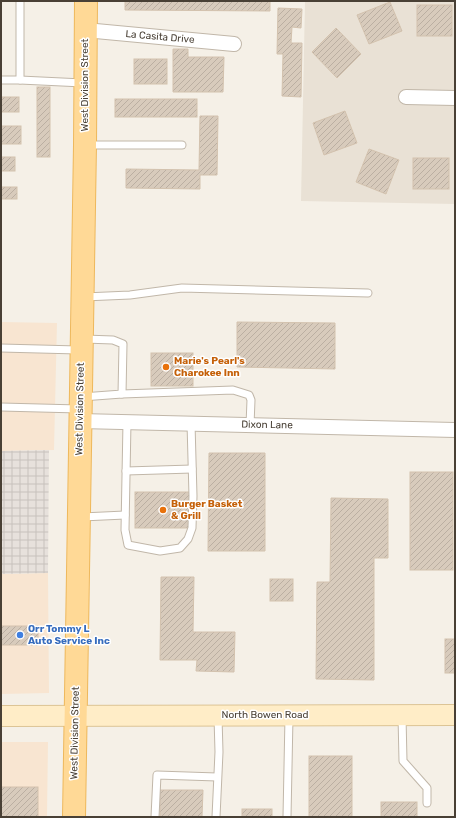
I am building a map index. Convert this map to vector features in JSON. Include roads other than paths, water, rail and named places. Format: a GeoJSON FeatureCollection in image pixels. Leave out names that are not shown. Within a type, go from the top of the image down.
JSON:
{"type":"FeatureCollection","features":[{"type":"Feature","properties":{"kind":"main road","name":"West Division Street"},"geometry":{"type":"LineString","coordinates":[[74,817],[86,1]]}},
{"type":"Feature","properties":{"kind":"street","name":"La Casita Drive"},"geometry":{"type":"LineString","coordinates":[[86,30],[234,44]]}},
{"type":"Feature","properties":{"kind":"street"},"geometry":{"type":"LineString","coordinates":[[406,98],[455,98]]}},
{"type":"Feature","properties":{"kind":"street","name":"Dixon Lane"},"geometry":{"type":"LineString","coordinates":[[80,409],[127,422],[455,430]]}},
{"type":"Feature","properties":{"kind":"street","name":"North Bowen Road"},"geometry":{"type":"LineString","coordinates":[[1,716],[455,715]]}},
{"type":"Feature","properties":{"kind":"lane"},"geometry":{"type":"LineString","coordinates":[[20,1],[20,80]]}},
{"type":"Feature","properties":{"kind":"lane"},"geometry":{"type":"LineString","coordinates":[[1,80],[85,83]]}},
{"type":"Feature","properties":{"kind":"lane"},"geometry":{"type":"LineString","coordinates":[[85,145],[182,145]]}},
{"type":"Feature","properties":{"kind":"lane"},"geometry":{"type":"LineString","coordinates":[[82,297],[130,295],[182,288],[368,293]]}},
{"type":"Feature","properties":{"kind":"lane"},"geometry":{"type":"LineString","coordinates":[[1,348],[81,344],[113,340],[123,344],[122,394]]}},
{"type":"Feature","properties":{"kind":"lane"},"geometry":{"type":"LineString","coordinates":[[1,407],[80,409],[122,394],[233,390],[249,395],[251,400],[250,425]]}},
{"type":"Feature","properties":{"kind":"lane"},"geometry":{"type":"LineString","coordinates":[[127,422],[125,530],[128,545],[160,551],[180,548],[188,539],[192,528],[191,423]]}},
{"type":"Feature","properties":{"kind":"lane"},"geometry":{"type":"LineString","coordinates":[[126,471],[192,469]]}},
{"type":"Feature","properties":{"kind":"lane"},"geometry":{"type":"LineString","coordinates":[[78,517],[125,515]]}},
{"type":"Feature","properties":{"kind":"lane"},"geometry":{"type":"LineString","coordinates":[[216,817],[219,752],[218,715]]}},
{"type":"Feature","properties":{"kind":"lane"},"geometry":{"type":"LineString","coordinates":[[287,817],[289,715]]}},
{"type":"Feature","properties":{"kind":"lane"},"geometry":{"type":"LineString","coordinates":[[402,715],[403,761],[427,788],[427,803]]}},
{"type":"Feature","properties":{"kind":"lane"},"geometry":{"type":"LineString","coordinates":[[155,817],[157,775],[217,777]]}},
{"type":"Feature","properties":{"kind":"place","name":"Marie's Pearl's Charokee Inn"},"geometry":{"type":"Point","coordinates":[166,367]}},
{"type":"Feature","properties":{"kind":"place","name":"Burger Basket & Grill"},"geometry":{"type":"Point","coordinates":[163,510]}},
{"type":"Feature","properties":{"kind":"place","name":"Orr Tommy L Auto Service Inc"},"geometry":{"type":"Point","coordinates":[20,635]}}]}
